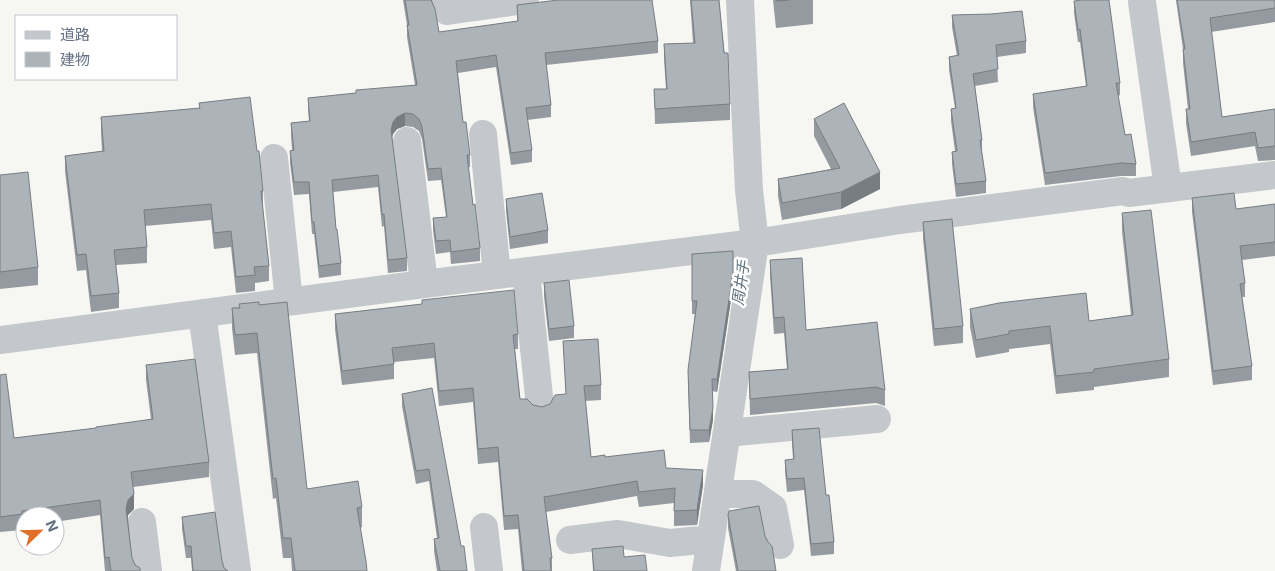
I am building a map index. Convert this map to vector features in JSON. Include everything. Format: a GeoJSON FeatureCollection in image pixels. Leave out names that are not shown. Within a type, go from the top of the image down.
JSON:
{"type":"FeatureCollection","features":[{"type":"Feature","properties":{"kind":"street"},"geometry":{"type":"LineString","coordinates":[[446,0],[447,11],[525,0]]}},
{"type":"Feature","properties":{"kind":"street"},"geometry":{"type":"LineString","coordinates":[[706,571],[755,244],[749,190],[740,0]]}},
{"type":"Feature","properties":{"kind":"street"},"geometry":{"type":"LineString","coordinates":[[1142,2],[1168,188]]}},
{"type":"Feature","properties":{"kind":"street"},"geometry":{"type":"LineString","coordinates":[[483,134],[497,275]]}},
{"type":"Feature","properties":{"kind":"street"},"geometry":{"type":"LineString","coordinates":[[407,142],[424,284]]}},
{"type":"Feature","properties":{"kind":"street"},"geometry":{"type":"LineString","coordinates":[[274,158],[289,301]]}},
{"type":"Feature","properties":{"kind":"street"},"geometry":{"type":"LineString","coordinates":[[0,340],[289,301],[755,244],[909,219],[1122,191],[1129,193],[1275,175]]}},
{"type":"Feature","properties":{"kind":"street"},"geometry":{"type":"LineString","coordinates":[[526,272],[540,406]]}},
{"type":"Feature","properties":{"kind":"street"},"geometry":{"type":"LineString","coordinates":[[202,313],[237,571]]}},
{"type":"Feature","properties":{"kind":"street"},"geometry":{"type":"LineString","coordinates":[[728,433],[877,419]]}},
{"type":"Feature","properties":{"kind":"street"},"geometry":{"type":"LineString","coordinates":[[719,494],[752,494],[773,508],[780,544]]}},
{"type":"Feature","properties":{"kind":"street"},"geometry":{"type":"LineString","coordinates":[[142,522],[148,571]]}},
{"type":"Feature","properties":{"kind":"street"},"geometry":{"type":"LineString","coordinates":[[484,527],[489,571]]}},
{"type":"Feature","properties":{"kind":"street"},"geometry":{"type":"LineString","coordinates":[[570,540],[618,534],[670,543],[711,539]]}},
{"type":"Feature","properties":{"kind":"building"},"geometry":{"type":"Polygon","coordinates":[[[405,0],[431,0],[435,9],[439,32],[518,21],[517,5],[558,0],[652,0],[658,41],[545,53],[551,105],[526,108],[532,150],[511,153],[496,55],[456,61],[463,122],[466,122],[470,155],[467,155],[480,248],[451,252],[450,240],[436,241],[433,218],[447,217],[441,168],[428,169],[422,127],[419,119],[413,114],[405,113],[397,117],[393,122],[391,130],[407,258],[388,260],[378,175],[332,180],[341,263],[319,266],[314,222],[312,222],[309,182],[294,182],[290,151],[294,150],[291,123],[310,121],[308,98],[356,93],[356,90],[417,85],[407,25],[409,25],[405,0]]]}},
{"type":"Feature","properties":{"kind":"building"},"geometry":{"type":"Polygon","coordinates":[[[691,0],[719,0],[724,53],[728,53],[730,104],[655,109],[654,89],[667,89],[664,44],[695,43],[691,0]]]}},
{"type":"Feature","properties":{"kind":"building"},"geometry":{"type":"Polygon","coordinates":[[[1109,0],[1120,83],[1116,83],[1125,135],[1131,134],[1136,164],[1121,163],[1045,173],[1033,94],[1087,86],[1080,29],[1078,30],[1074,1],[1109,0]]]}},
{"type":"Feature","properties":{"kind":"building"},"geometry":{"type":"Polygon","coordinates":[[[1177,0],[1275,0],[1275,8],[1210,18],[1222,117],[1275,109],[1275,146],[1258,148],[1255,132],[1191,142],[1186,109],[1190,109],[1183,49],[1185,49],[1177,0]]]}},
{"type":"Feature","properties":{"kind":"building"},"geometry":{"type":"Polygon","coordinates":[[[1022,11],[1026,41],[996,45],[998,69],[973,74],[986,181],[956,184],[952,152],[957,151],[951,109],[956,108],[949,57],[959,55],[952,15],[1022,11]]]}},
{"type":"Feature","properties":{"kind":"building"},"geometry":{"type":"Polygon","coordinates":[[[250,97],[257,151],[259,151],[269,266],[254,267],[255,275],[236,277],[231,231],[214,233],[211,204],[144,210],[147,247],[114,250],[119,293],[91,296],[86,254],[77,255],[65,156],[104,151],[101,117],[200,108],[199,103],[250,97]]]}},
{"type":"Feature","properties":{"kind":"building"},"geometry":{"type":"Polygon","coordinates":[[[844,103],[880,172],[841,192],[782,203],[778,179],[840,168],[814,119],[844,103]]]}},
{"type":"Feature","properties":{"kind":"building"},"geometry":{"type":"Polygon","coordinates":[[[28,172],[38,267],[0,272],[0,175],[28,172]]]}},
{"type":"Feature","properties":{"kind":"building"},"geometry":{"type":"Polygon","coordinates":[[[542,193],[548,230],[510,237],[506,199],[542,193]]]}},
{"type":"Feature","properties":{"kind":"building"},"geometry":{"type":"Polygon","coordinates":[[[1234,193],[1236,209],[1275,204],[1275,242],[1240,246],[1245,283],[1240,284],[1252,366],[1213,371],[1192,198],[1234,193]]]}},
{"type":"Feature","properties":{"kind":"building"},"geometry":{"type":"Polygon","coordinates":[[[1151,210],[1169,359],[1094,369],[1094,372],[1056,376],[1050,326],[1009,331],[1009,334],[976,340],[970,309],[999,303],[1086,293],[1089,321],[1133,315],[1122,213],[1151,210]]]}},
{"type":"Feature","properties":{"kind":"building"},"geometry":{"type":"Polygon","coordinates":[[[952,219],[963,326],[934,329],[923,222],[952,219]]]}},
{"type":"Feature","properties":{"kind":"building"},"geometry":{"type":"Polygon","coordinates":[[[733,251],[733,273],[717,379],[712,379],[713,408],[709,430],[690,430],[688,370],[697,301],[692,301],[692,254],[733,251]]]}},
{"type":"Feature","properties":{"kind":"building"},"geometry":{"type":"Polygon","coordinates":[[[802,258],[806,330],[877,322],[885,390],[876,387],[750,399],[749,372],[788,369],[784,317],[774,318],[770,260],[802,258]]]}},
{"type":"Feature","properties":{"kind":"building"},"geometry":{"type":"Polygon","coordinates":[[[569,280],[574,326],[549,329],[544,283],[569,280]]]}},
{"type":"Feature","properties":{"kind":"building"},"geometry":{"type":"Polygon","coordinates":[[[514,290],[518,334],[513,335],[520,399],[527,399],[533,405],[542,407],[550,404],[555,395],[566,394],[563,341],[598,339],[601,385],[584,386],[591,457],[664,450],[666,468],[703,470],[697,510],[674,511],[675,488],[639,492],[637,481],[544,497],[552,558],[550,558],[551,571],[524,571],[518,515],[504,516],[498,447],[478,449],[473,388],[439,391],[434,343],[392,348],[394,364],[342,371],[335,314],[422,304],[422,300],[514,290]]]}},
{"type":"Feature","properties":{"kind":"building"},"geometry":{"type":"Polygon","coordinates":[[[259,302],[259,305],[287,302],[307,489],[358,481],[362,507],[357,508],[367,571],[295,571],[291,538],[283,538],[276,478],[273,479],[257,333],[235,335],[232,308],[240,308],[239,304],[259,302]]]}},
{"type":"Feature","properties":{"kind":"building"},"geometry":{"type":"Polygon","coordinates":[[[195,359],[209,462],[131,472],[134,494],[128,500],[126,509],[132,558],[135,565],[140,568],[140,571],[111,571],[109,557],[105,558],[100,500],[57,506],[15,506],[15,515],[0,517],[0,375],[6,374],[14,438],[153,419],[146,365],[195,359]]]}},
{"type":"Feature","properties":{"kind":"building"},"geometry":{"type":"Polygon","coordinates":[[[432,388],[461,546],[464,546],[467,571],[440,571],[434,539],[439,538],[429,469],[416,471],[402,394],[432,388]]]}},
{"type":"Feature","properties":{"kind":"building"},"geometry":{"type":"Polygon","coordinates":[[[819,428],[826,495],[829,495],[834,542],[811,544],[804,478],[787,479],[785,460],[794,459],[792,430],[819,428]]]}},
{"type":"Feature","properties":{"kind":"building"},"geometry":{"type":"Polygon","coordinates":[[[759,506],[765,536],[772,546],[776,571],[738,571],[728,515],[729,511],[759,506]]]}},
{"type":"Feature","properties":{"kind":"building"},"geometry":{"type":"Polygon","coordinates":[[[215,512],[222,561],[224,568],[228,571],[193,571],[191,546],[186,546],[182,517],[215,512]]]}},
{"type":"Feature","properties":{"kind":"building"},"geometry":{"type":"Polygon","coordinates":[[[623,546],[624,557],[645,555],[647,571],[594,571],[592,549],[623,546]]]}},
{"type":"Feature","properties":{"kind":"water label","name":"周井手"},"geometry":{"type":"Point","coordinates":[741,283]}}]}
